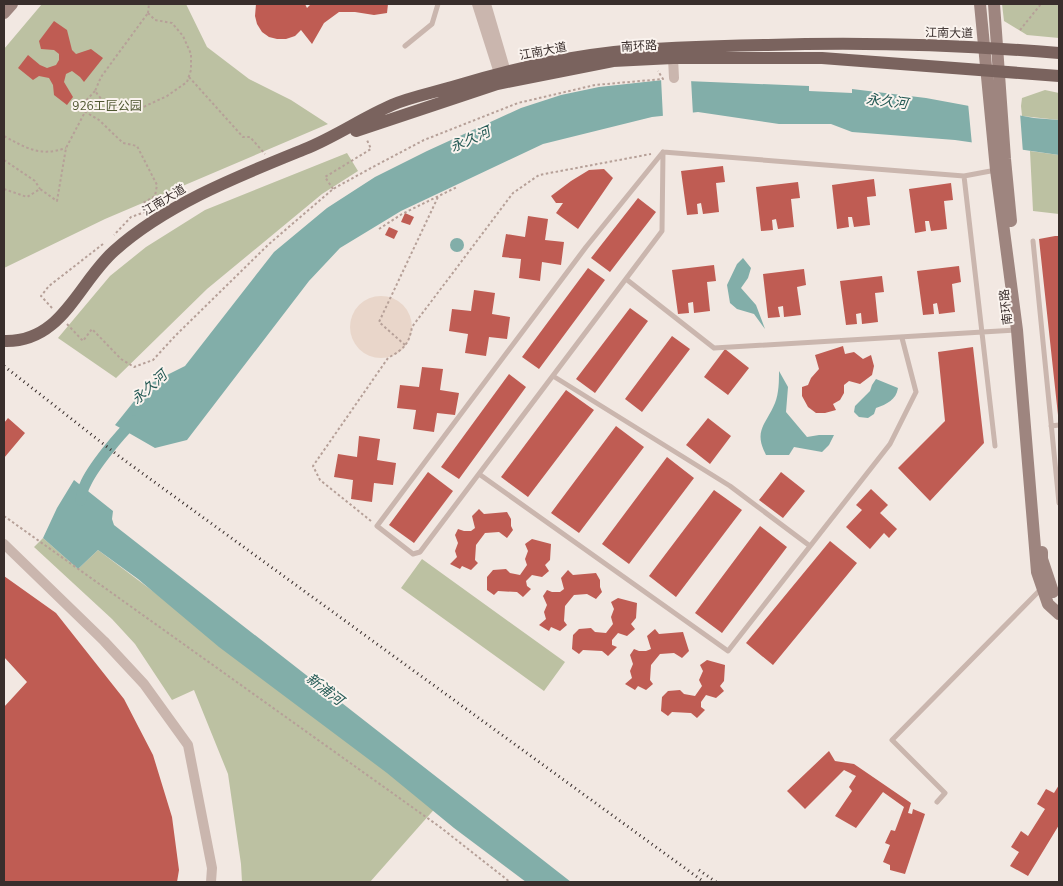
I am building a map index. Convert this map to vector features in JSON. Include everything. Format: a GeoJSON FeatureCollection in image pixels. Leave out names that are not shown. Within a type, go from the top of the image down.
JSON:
{"type":"FeatureCollection","features":[{"type":"Feature","properties":{"kind":"main road"},"geometry":{"type":"LineString","coordinates":[[4,13],[12,4]]}},
{"type":"Feature","properties":{"kind":"main road","name":"南环路"},"geometry":{"type":"LineString","coordinates":[[980,4],[983,47],[992,70]]}},
{"type":"Feature","properties":{"kind":"main road","name":"南环路"},"geometry":{"type":"LineString","coordinates":[[994,4],[997,48],[992,70],[994,99],[1017,330],[1037,572],[1048,604],[1059,614]]}},
{"type":"Feature","properties":{"kind":"main road","name":"江南大道"},"geometry":{"type":"LineString","coordinates":[[4,340],[11,341],[35,336],[60,319],[112,253],[136,233],[188,200],[271,162],[307,148],[393,105],[503,73],[611,52],[675,47],[825,43],[983,47],[1059,53]]}},
{"type":"Feature","properties":{"kind":"main road","name":"南环路"},"geometry":{"type":"LineString","coordinates":[[307,148],[497,84],[613,61],[673,58],[822,58],[992,70]]}},
{"type":"Feature","properties":{"kind":"main road"},"geometry":{"type":"LineString","coordinates":[[992,70],[1059,76]]}},
{"type":"Feature","properties":{"kind":"main road","name":"南环路"},"geometry":{"type":"LineString","coordinates":[[999,164],[1034,444],[1042,559],[1055,598],[1059,603]]}},
{"type":"Feature","properties":{"kind":"street"},"geometry":{"type":"LineString","coordinates":[[476,4],[503,73]]}},
{"type":"Feature","properties":{"kind":"street"},"geometry":{"type":"LineString","coordinates":[[486,4],[503,73]]}},
{"type":"Feature","properties":{"kind":"street"},"geometry":{"type":"LineString","coordinates":[[673,58],[674,78]]}},
{"type":"Feature","properties":{"kind":"street"},"geometry":{"type":"LineString","coordinates":[[4,544],[104,641],[144,684],[188,745],[212,868],[211,882]]}},
{"type":"Feature","properties":{"kind":"lane"},"geometry":{"type":"LineString","coordinates":[[405,46],[432,24],[438,4]]}},
{"type":"Feature","properties":{"kind":"lane"},"geometry":{"type":"LineString","coordinates":[[664,152],[964,176],[999,164]]}},
{"type":"Feature","properties":{"kind":"lane"},"geometry":{"type":"LineString","coordinates":[[664,152],[662,232],[420,552],[413,554],[377,526],[586,246],[664,152]]}},
{"type":"Feature","properties":{"kind":"lane"},"geometry":{"type":"LineString","coordinates":[[964,176],[995,446]]}},
{"type":"Feature","properties":{"kind":"lane"},"geometry":{"type":"LineString","coordinates":[[1034,241],[1059,503]]}},
{"type":"Feature","properties":{"kind":"lane"},"geometry":{"type":"LineString","coordinates":[[626,279],[714,348],[1017,330]]}},
{"type":"Feature","properties":{"kind":"lane"},"geometry":{"type":"LineString","coordinates":[[478,474],[728,651],[890,444],[916,392],[902,338]]}},
{"type":"Feature","properties":{"kind":"lane"},"geometry":{"type":"LineString","coordinates":[[553,376],[730,486],[810,546]]}},
{"type":"Feature","properties":{"kind":"lane"},"geometry":{"type":"LineString","coordinates":[[1051,426],[1059,425]]}},
{"type":"Feature","properties":{"kind":"lane"},"geometry":{"type":"LineString","coordinates":[[937,802],[945,793],[892,740],[1042,587]]}},
{"type":"Feature","properties":{"kind":"path"},"geometry":{"type":"LineString","coordinates":[[111,238],[130,216],[148,210],[143,203],[155,196],[157,185],[137,146],[123,143],[99,120],[79,108],[95,91],[101,77],[148,13],[149,4]]}},
{"type":"Feature","properties":{"kind":"path"},"geometry":{"type":"LineString","coordinates":[[1020,30],[1041,4]]}},
{"type":"Feature","properties":{"kind":"path"},"geometry":{"type":"LineString","coordinates":[[95,91],[106,105],[137,110],[167,96],[187,82],[191,70],[191,54],[183,36],[172,23],[155,20],[148,13]]}},
{"type":"Feature","properties":{"kind":"path"},"geometry":{"type":"LineString","coordinates":[[65,322],[83,341],[92,329],[121,359],[134,367],[153,360],[268,244],[334,189],[424,140],[518,103],[595,85],[663,79],[657,70]]}},
{"type":"Feature","properties":{"kind":"path"},"geometry":{"type":"LineString","coordinates":[[188,77],[243,137],[250,137],[271,162]]}},
{"type":"Feature","properties":{"kind":"path"},"geometry":{"type":"LineString","coordinates":[[4,160],[35,180],[40,188],[57,201],[66,148],[85,112]]}},
{"type":"Feature","properties":{"kind":"path"},"geometry":{"type":"LineString","coordinates":[[4,136],[31,150],[54,152],[66,148]]}},
{"type":"Feature","properties":{"kind":"path"},"geometry":{"type":"LineString","coordinates":[[334,189],[325,176],[371,149]]}},
{"type":"Feature","properties":{"kind":"path"},"geometry":{"type":"LineString","coordinates":[[377,526],[320,480],[313,466],[388,358],[401,351],[410,340],[412,327],[513,193],[539,175],[664,152]]}},
{"type":"Feature","properties":{"kind":"path"},"geometry":{"type":"LineString","coordinates":[[379,228],[402,214],[457,187]]}},
{"type":"Feature","properties":{"kind":"path"},"geometry":{"type":"LineString","coordinates":[[4,189],[27,197],[40,188]]}},
{"type":"Feature","properties":{"kind":"path"},"geometry":{"type":"LineString","coordinates":[[405,345],[379,322],[438,197]]}},
{"type":"Feature","properties":{"kind":"path"},"geometry":{"type":"LineString","coordinates":[[53,309],[41,296],[49,286],[104,243]]}},
{"type":"Feature","properties":{"kind":"path"},"geometry":{"type":"LineString","coordinates":[[4,516],[440,828],[510,882]]}},
{"type":"Feature","properties":{"kind":"green space","name":"926工匠公园"},"geometry":{"type":"Polygon","coordinates":[[[42,4],[186,4],[207,47],[249,79],[291,100],[328,124],[105,219],[4,268],[4,49],[42,4]]]}},
{"type":"Feature","properties":{"kind":"green space"},"geometry":{"type":"Polygon","coordinates":[[[1002,4],[1059,4],[1059,38],[1027,35],[1004,21],[1002,4]]]}},
{"type":"Feature","properties":{"kind":"green space"},"geometry":{"type":"Polygon","coordinates":[[[1045,90],[1059,93],[1059,120],[1022,116],[1022,98],[1045,90]]]}},
{"type":"Feature","properties":{"kind":"green space"},"geometry":{"type":"Polygon","coordinates":[[[1030,151],[1059,155],[1059,214],[1033,211],[1030,151]]]}},
{"type":"Feature","properties":{"kind":"green space"},"geometry":{"type":"Polygon","coordinates":[[[347,153],[358,171],[322,194],[207,289],[116,378],[58,338],[110,276],[146,247],[205,210],[347,153]]]}},
{"type":"Feature","properties":{"kind":"green space"},"geometry":{"type":"Polygon","coordinates":[[[43,538],[78,569],[98,550],[438,805],[370,882],[242,882],[228,774],[194,690],[172,700],[135,644],[112,619],[34,547],[43,538]]]}},
{"type":"Feature","properties":{"kind":"green space"},"geometry":{"type":"Polygon","coordinates":[[[422,559],[565,662],[544,691],[401,588],[422,559]]]}},
{"type":"Feature","properties":{"kind":"shaded area"},"geometry":{"type":"Polygon","coordinates":[[[381,296],[398,301],[403,305],[407,310],[412,327],[407,344],[403,349],[398,353],[381,358],[364,353],[359,349],[355,344],[350,327],[355,310],[359,305],[364,301],[381,296]]]}},
{"type":"Feature","properties":{"kind":"water"},"geometry":{"type":"Polygon","coordinates":[[[663,80],[809,86],[809,91],[852,93],[852,89],[926,98],[1034,118],[1059,120],[1059,155],[955,140],[852,132],[831,124],[779,124],[698,112],[652,117],[543,144],[401,211],[340,248],[309,281],[187,440],[155,448],[115,425],[147,385],[185,366],[274,252],[327,208],[375,177],[521,108],[561,95],[599,87],[663,80]]]}},
{"type":"Feature","properties":{"kind":"water"},"geometry":{"type":"Polygon","coordinates":[[[454,238],[460,238],[464,245],[460,252],[454,252],[450,248],[450,242],[454,238]]]}},
{"type":"Feature","properties":{"kind":"water"},"geometry":{"type":"Polygon","coordinates":[[[743,258],[751,268],[748,278],[741,288],[756,305],[765,329],[754,314],[737,309],[730,303],[727,285],[737,264],[743,258]]]}},
{"type":"Feature","properties":{"kind":"water"},"geometry":{"type":"Polygon","coordinates":[[[779,371],[788,387],[786,412],[807,437],[834,435],[829,445],[822,452],[794,447],[789,455],[766,455],[762,446],[761,433],[776,399],[779,387],[779,371]]]}},
{"type":"Feature","properties":{"kind":"water"},"geometry":{"type":"Polygon","coordinates":[[[876,379],[898,388],[897,392],[890,401],[876,408],[874,414],[868,418],[859,417],[854,412],[855,406],[870,391],[876,379]]]}},
{"type":"Feature","properties":{"kind":"water"},"geometry":{"type":"Polygon","coordinates":[[[74,480],[113,511],[112,519],[114,525],[571,882],[526,882],[454,828],[387,773],[219,647],[138,579],[98,550],[78,569],[43,538],[57,508],[74,480]]]}},
{"type":"Feature","properties":{"kind":"pier"},"geometry":{"type":"Polygon","coordinates":[[[661,78],[691,79],[693,115],[663,118],[661,78]]]}},
{"type":"Feature","properties":{"kind":"pier"},"geometry":{"type":"Polygon","coordinates":[[[968,103],[1020,113],[1023,153],[972,145],[968,103]]]}},
{"type":"Feature","properties":{"kind":"building"},"geometry":{"type":"Polygon","coordinates":[[[256,4],[305,4],[307,8],[311,4],[388,4],[387,13],[374,15],[339,12],[324,23],[312,44],[301,30],[295,36],[286,39],[269,37],[262,32],[255,16],[256,4]]]}},
{"type":"Feature","properties":{"kind":"building"},"geometry":{"type":"Polygon","coordinates":[[[54,21],[67,30],[72,50],[76,54],[91,49],[103,58],[84,82],[72,71],[66,74],[64,82],[73,97],[67,105],[54,95],[53,85],[49,78],[39,76],[33,80],[18,68],[28,55],[47,68],[56,65],[59,60],[59,54],[54,50],[41,49],[39,41],[54,21]]]}},
{"type":"Feature","properties":{"kind":"building"},"geometry":{"type":"Polygon","coordinates":[[[723,166],[725,182],[716,183],[719,212],[703,214],[701,203],[697,204],[698,214],[687,215],[681,171],[723,166]]]}},
{"type":"Feature","properties":{"kind":"building"},"geometry":{"type":"Polygon","coordinates":[[[604,169],[613,178],[578,229],[556,213],[563,203],[556,203],[551,196],[589,170],[604,169]]]}},
{"type":"Feature","properties":{"kind":"building"},"geometry":{"type":"Polygon","coordinates":[[[874,179],[876,196],[867,197],[870,225],[854,227],[852,217],[848,217],[849,227],[837,229],[832,185],[874,179]]]}},
{"type":"Feature","properties":{"kind":"building"},"geometry":{"type":"Polygon","coordinates":[[[798,182],[800,198],[791,199],[794,227],[778,229],[776,219],[772,220],[773,230],[761,231],[756,187],[798,182]]]}},
{"type":"Feature","properties":{"kind":"building"},"geometry":{"type":"Polygon","coordinates":[[[951,183],[953,200],[944,201],[947,229],[931,231],[929,221],[925,221],[926,231],[915,233],[909,189],[951,183]]]}},
{"type":"Feature","properties":{"kind":"building"},"geometry":{"type":"Polygon","coordinates":[[[638,198],[656,212],[610,272],[591,258],[638,198]]]}},
{"type":"Feature","properties":{"kind":"building"},"geometry":{"type":"Polygon","coordinates":[[[405,213],[414,217],[410,225],[401,222],[405,213]]]}},
{"type":"Feature","properties":{"kind":"building"},"geometry":{"type":"Polygon","coordinates":[[[528,216],[548,219],[545,240],[564,242],[561,265],[542,262],[540,281],[519,278],[521,259],[502,257],[506,234],[525,237],[528,216]]]}},
{"type":"Feature","properties":{"kind":"building"},"geometry":{"type":"Polygon","coordinates":[[[389,227],[398,231],[394,239],[385,235],[389,227]]]}},
{"type":"Feature","properties":{"kind":"building"},"geometry":{"type":"Polygon","coordinates":[[[1059,236],[1059,415],[1039,239],[1059,236]]]}},
{"type":"Feature","properties":{"kind":"building"},"geometry":{"type":"Polygon","coordinates":[[[714,265],[716,281],[707,282],[710,311],[694,313],[693,302],[688,303],[689,313],[678,314],[672,270],[714,265]]]}},
{"type":"Feature","properties":{"kind":"building"},"geometry":{"type":"Polygon","coordinates":[[[959,266],[961,282],[952,284],[955,312],[939,314],[937,303],[933,304],[934,314],[923,315],[917,271],[959,266]]]}},
{"type":"Feature","properties":{"kind":"building"},"geometry":{"type":"Polygon","coordinates":[[[588,268],[605,280],[539,369],[522,357],[588,268]]]}},
{"type":"Feature","properties":{"kind":"building"},"geometry":{"type":"Polygon","coordinates":[[[804,269],[806,285],[797,287],[801,315],[784,317],[783,306],[778,307],[780,317],[768,318],[763,274],[804,269]]]}},
{"type":"Feature","properties":{"kind":"building"},"geometry":{"type":"Polygon","coordinates":[[[882,276],[884,292],[875,293],[878,322],[862,324],[861,313],[856,314],[857,324],[846,325],[840,281],[882,276]]]}},
{"type":"Feature","properties":{"kind":"building"},"geometry":{"type":"Polygon","coordinates":[[[474,290],[495,293],[492,314],[510,317],[507,339],[489,337],[486,356],[465,353],[468,334],[449,331],[452,309],[471,311],[474,290]]]}},
{"type":"Feature","properties":{"kind":"building"},"geometry":{"type":"Polygon","coordinates":[[[630,308],[648,321],[595,393],[576,379],[630,308]]]}},
{"type":"Feature","properties":{"kind":"building"},"geometry":{"type":"Polygon","coordinates":[[[672,336],[690,349],[642,412],[625,399],[672,336]]]}},
{"type":"Feature","properties":{"kind":"building"},"geometry":{"type":"Polygon","coordinates":[[[843,346],[845,354],[854,352],[863,359],[871,355],[874,366],[872,375],[860,384],[849,381],[844,385],[844,393],[840,400],[833,404],[836,410],[816,413],[808,407],[802,396],[802,387],[808,385],[819,369],[815,355],[843,346]]]}},
{"type":"Feature","properties":{"kind":"building"},"geometry":{"type":"Polygon","coordinates":[[[973,347],[984,443],[930,501],[898,468],[945,421],[938,352],[973,347]]]}},
{"type":"Feature","properties":{"kind":"building"},"geometry":{"type":"Polygon","coordinates":[[[725,349],[749,368],[728,395],[704,377],[725,349]]]}},
{"type":"Feature","properties":{"kind":"building"},"geometry":{"type":"Polygon","coordinates":[[[422,367],[443,369],[440,390],[459,393],[455,415],[437,413],[434,432],[413,429],[416,410],[397,408],[400,385],[419,387],[422,367]]]}},
{"type":"Feature","properties":{"kind":"building"},"geometry":{"type":"Polygon","coordinates":[[[509,374],[526,387],[459,479],[441,467],[509,374]]]}},
{"type":"Feature","properties":{"kind":"building"},"geometry":{"type":"Polygon","coordinates":[[[566,390],[594,410],[528,497],[501,477],[566,390]]]}},
{"type":"Feature","properties":{"kind":"building"},"geometry":{"type":"Polygon","coordinates":[[[8,418],[25,433],[4,458],[4,423],[8,418]]]}},
{"type":"Feature","properties":{"kind":"building"},"geometry":{"type":"Polygon","coordinates":[[[708,418],[731,436],[710,464],[686,445],[708,418]]]}},
{"type":"Feature","properties":{"kind":"building"},"geometry":{"type":"Polygon","coordinates":[[[616,426],[644,447],[579,533],[551,513],[616,426]]]}},
{"type":"Feature","properties":{"kind":"building"},"geometry":{"type":"Polygon","coordinates":[[[359,436],[380,439],[377,460],[396,463],[393,485],[374,483],[372,502],[351,499],[353,480],[334,477],[338,454],[357,457],[359,436]]]}},
{"type":"Feature","properties":{"kind":"building"},"geometry":{"type":"Polygon","coordinates":[[[667,457],[694,478],[629,564],[602,544],[667,457]]]}},
{"type":"Feature","properties":{"kind":"building"},"geometry":{"type":"Polygon","coordinates":[[[428,472],[453,491],[414,543],[389,525],[428,472]]]}},
{"type":"Feature","properties":{"kind":"building"},"geometry":{"type":"Polygon","coordinates":[[[781,472],[805,491],[783,518],[759,500],[781,472]]]}},
{"type":"Feature","properties":{"kind":"building"},"geometry":{"type":"Polygon","coordinates":[[[871,489],[888,505],[880,513],[897,529],[889,538],[884,533],[870,549],[846,527],[862,510],[856,505],[871,489]]]}},
{"type":"Feature","properties":{"kind":"building"},"geometry":{"type":"Polygon","coordinates":[[[714,490],[742,510],[676,597],[649,576],[714,490]]]}},
{"type":"Feature","properties":{"kind":"building"},"geometry":{"type":"Polygon","coordinates":[[[479,509],[484,514],[507,512],[511,519],[513,530],[507,538],[499,532],[485,533],[476,545],[475,560],[478,563],[471,570],[462,566],[460,569],[450,564],[457,557],[455,551],[458,543],[455,535],[458,529],[471,531],[475,528],[472,516],[479,509]]]}},
{"type":"Feature","properties":{"kind":"building"},"geometry":{"type":"Polygon","coordinates":[[[760,526],[787,547],[722,633],[695,613],[760,526]]]}},
{"type":"Feature","properties":{"kind":"building"},"geometry":{"type":"Polygon","coordinates":[[[532,539],[551,544],[550,560],[545,565],[549,571],[542,577],[532,575],[526,581],[527,586],[531,589],[523,597],[517,592],[498,591],[494,595],[487,590],[487,577],[493,570],[506,569],[510,573],[520,575],[527,565],[525,559],[528,551],[525,544],[532,539]]]}},
{"type":"Feature","properties":{"kind":"building"},"geometry":{"type":"Polygon","coordinates":[[[830,541],[857,563],[773,665],[746,643],[830,541]]]}},
{"type":"Feature","properties":{"kind":"building"},"geometry":{"type":"Polygon","coordinates":[[[568,570],[573,575],[596,573],[600,580],[602,592],[596,599],[587,594],[574,595],[565,606],[564,621],[567,625],[560,631],[551,627],[549,631],[539,625],[546,619],[544,612],[547,605],[543,596],[547,590],[560,592],[564,589],[561,578],[568,570]]]}},
{"type":"Feature","properties":{"kind":"building"},"geometry":{"type":"Polygon","coordinates":[[[4,576],[56,613],[124,699],[153,755],[172,817],[179,870],[177,882],[4,882],[4,707],[27,682],[4,657],[4,576]]]}},
{"type":"Feature","properties":{"kind":"building"},"geometry":{"type":"Polygon","coordinates":[[[618,598],[637,603],[636,618],[631,624],[635,629],[627,636],[618,633],[612,640],[612,645],[617,647],[608,656],[602,651],[583,650],[579,654],[572,649],[573,635],[579,629],[591,628],[595,632],[606,633],[613,624],[611,617],[614,609],[611,602],[618,598]]]}},
{"type":"Feature","properties":{"kind":"building"},"geometry":{"type":"Polygon","coordinates":[[[655,629],[659,634],[683,632],[689,651],[682,658],[674,653],[660,654],[651,665],[650,680],[653,684],[646,690],[638,686],[635,690],[625,684],[632,678],[630,671],[633,664],[630,655],[634,649],[646,651],[651,649],[647,636],[655,629]]]}},
{"type":"Feature","properties":{"kind":"building"},"geometry":{"type":"Polygon","coordinates":[[[707,660],[725,665],[724,681],[720,686],[724,691],[716,698],[706,695],[701,702],[701,707],[705,710],[697,718],[691,713],[672,712],[668,716],[661,711],[662,697],[668,691],[680,690],[684,694],[695,696],[702,686],[699,680],[703,671],[700,665],[707,660]]]}},
{"type":"Feature","properties":{"kind":"building"},"geometry":{"type":"Polygon","coordinates":[[[829,751],[835,761],[854,764],[911,803],[908,813],[912,814],[913,809],[925,814],[905,874],[890,870],[890,865],[883,862],[890,845],[885,843],[891,830],[895,831],[904,807],[883,792],[856,828],[835,816],[852,791],[849,787],[856,776],[844,770],[805,809],[787,791],[829,751]]]}},
{"type":"Feature","properties":{"kind":"building"},"geometry":{"type":"Polygon","coordinates":[[[1059,785],[1059,825],[1028,876],[1010,866],[1019,852],[1011,847],[1021,831],[1028,836],[1045,809],[1037,804],[1046,789],[1054,793],[1059,785]]]}},
{"type":"Feature","properties":{"kind":"waterway","name":"永久河"},"geometry":{"type":"LineString","coordinates":[[81,500],[84,487],[100,461],[114,442],[134,421]]}},
{"type":"Feature","properties":{"kind":"railway"},"geometry":{"type":"LineString","coordinates":[[4,366],[120,457],[704,882]]}},
{"type":"Feature","properties":{"kind":"railway"},"geometry":{"type":"LineString","coordinates":[[699,870],[716,882]]}},
{"type":"Feature","properties":{"kind":"water label","name":"新浦河"},"geometry":{"type":"Point","coordinates":[325,689]}}]}
